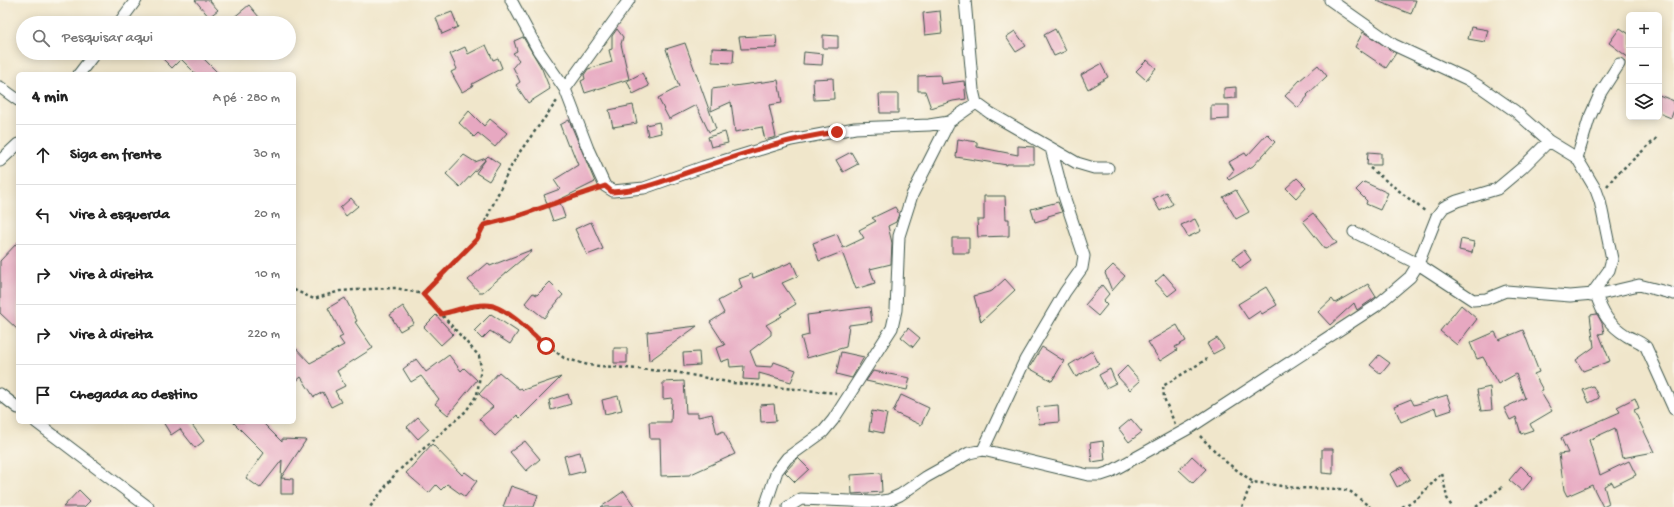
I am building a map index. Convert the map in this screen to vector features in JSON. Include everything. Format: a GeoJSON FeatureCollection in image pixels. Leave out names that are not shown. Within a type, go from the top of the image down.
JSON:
{"type":"FeatureCollection","features":[{"type":"Feature","properties":{"kind":"street"},"geometry":{"type":"LineString","coordinates":[[124,16],[136,0]]}},
{"type":"Feature","properties":{"kind":"street"},"geometry":{"type":"LineString","coordinates":[[511,0],[538,50],[565,90],[588,149],[605,186],[612,192],[644,188],[702,167],[791,140],[855,128],[929,125],[949,122],[976,103]]}},
{"type":"Feature","properties":{"kind":"street"},"geometry":{"type":"LineString","coordinates":[[565,90],[629,0]]}},
{"type":"Feature","properties":{"kind":"street"},"geometry":{"type":"LineString","coordinates":[[965,0],[973,90],[976,103],[990,113],[1077,163],[1094,168],[1108,168]]}},
{"type":"Feature","properties":{"kind":"street"},"geometry":{"type":"LineString","coordinates":[[1330,0],[1394,45],[1467,79],[1488,92],[1515,111],[1550,141],[1577,158],[1596,190],[1600,201],[1612,259],[1609,270],[1594,294]]}},
{"type":"Feature","properties":{"kind":"street"},"geometry":{"type":"LineString","coordinates":[[81,72],[90,60]]}},
{"type":"Feature","properties":{"kind":"street"},"geometry":{"type":"LineString","coordinates":[[1577,158],[1588,119],[1601,92],[1619,64]]}},
{"type":"Feature","properties":{"kind":"street"},"geometry":{"type":"LineString","coordinates":[[0,87],[16,99]]}},
{"type":"Feature","properties":{"kind":"street"},"geometry":{"type":"LineString","coordinates":[[765,507],[777,471],[787,458],[823,432],[851,395],[892,328],[896,310],[899,236],[912,195],[949,122]]}},
{"type":"Feature","properties":{"kind":"street"},"geometry":{"type":"LineString","coordinates":[[788,507],[801,499],[875,502],[889,500],[900,496],[926,477],[969,453],[983,450],[1088,475],[1100,475],[1110,472],[1191,427],[1376,306],[1410,276],[1418,264],[1437,216],[1444,207],[1457,201],[1497,189],[1550,141]]}},
{"type":"Feature","properties":{"kind":"street"},"geometry":{"type":"LineString","coordinates":[[0,161],[16,146]]}},
{"type":"Feature","properties":{"kind":"street"},"geometry":{"type":"LineString","coordinates":[[983,450],[1025,360],[1065,292],[1082,268],[1084,256],[1062,190],[1051,148]]}},
{"type":"Feature","properties":{"kind":"street"},"geometry":{"type":"LineString","coordinates":[[1354,232],[1418,264],[1473,300],[1486,299],[1506,291],[1570,296],[1594,294],[1639,285],[1674,294]]}},
{"type":"Feature","properties":{"kind":"street"},"geometry":{"type":"LineString","coordinates":[[1594,294],[1606,320],[1615,328],[1641,342],[1646,347],[1674,409]]}},
{"type":"Feature","properties":{"kind":"street"},"geometry":{"type":"LineString","coordinates":[[0,394],[16,406]]}},
{"type":"Feature","properties":{"kind":"street"},"geometry":{"type":"LineString","coordinates":[[39,424],[148,507]]}},
{"type":"Feature","properties":{"kind":"path"},"geometry":{"type":"LineString","coordinates":[[423,294],[477,239],[509,170],[521,150],[565,90]]}},
{"type":"Feature","properties":{"kind":"path"},"geometry":{"type":"LineString","coordinates":[[1600,201],[1614,176],[1658,138]]}},
{"type":"Feature","properties":{"kind":"path"},"geometry":{"type":"LineString","coordinates":[[1370,168],[1422,210],[1437,216]]}},
{"type":"Feature","properties":{"kind":"path"},"geometry":{"type":"LineString","coordinates":[[484,225],[515,217],[605,186]]}},
{"type":"Feature","properties":{"kind":"path"},"geometry":{"type":"LineString","coordinates":[[296,291],[314,299],[340,291],[370,289],[396,288],[423,294],[479,356],[481,368],[477,395],[466,411],[396,473],[370,507]]}},
{"type":"Feature","properties":{"kind":"path"},"geometry":{"type":"LineString","coordinates":[[441,314],[472,307],[492,306],[506,313],[564,358],[588,365],[675,372],[733,382],[792,387],[851,395]]}},
{"type":"Feature","properties":{"kind":"path"},"geometry":{"type":"LineString","coordinates":[[1180,433],[1164,398],[1163,386],[1207,358]]}},
{"type":"Feature","properties":{"kind":"path"},"geometry":{"type":"LineString","coordinates":[[1191,427],[1226,462],[1253,482],[1296,488],[1342,489],[1351,492],[1370,507]]}},
{"type":"Feature","properties":{"kind":"path"},"geometry":{"type":"LineString","coordinates":[[1402,507],[1417,498],[1442,473],[1447,498],[1452,507]]}},
{"type":"Feature","properties":{"kind":"path"},"geometry":{"type":"LineString","coordinates":[[1242,507],[1253,482]]}},
{"type":"Feature","properties":{"kind":"path"},"geometry":{"type":"LineString","coordinates":[[1476,507],[1502,487]]}},
{"type":"Feature","properties":{"kind":"building"},"geometry":{"type":"Polygon","coordinates":[[[195,0],[209,0],[218,10],[208,16],[195,0]]]}},
{"type":"Feature","properties":{"kind":"building"},"geometry":{"type":"Polygon","coordinates":[[[1377,0],[1416,0],[1411,14],[1377,0]]]}},
{"type":"Feature","properties":{"kind":"building"},"geometry":{"type":"Polygon","coordinates":[[[249,5],[258,16],[236,16],[249,5]]]}},
{"type":"Feature","properties":{"kind":"building"},"geometry":{"type":"Polygon","coordinates":[[[940,11],[942,33],[925,35],[923,13],[940,11]]]}},
{"type":"Feature","properties":{"kind":"building"},"geometry":{"type":"Polygon","coordinates":[[[452,12],[458,27],[442,34],[436,18],[452,12]]]}},
{"type":"Feature","properties":{"kind":"building"},"geometry":{"type":"Polygon","coordinates":[[[1471,27],[1488,30],[1485,42],[1468,39],[1471,27]]]}},
{"type":"Feature","properties":{"kind":"building"},"geometry":{"type":"Polygon","coordinates":[[[1620,28],[1626,32],[1626,56],[1609,43],[1620,28]]]}},
{"type":"Feature","properties":{"kind":"building"},"geometry":{"type":"Polygon","coordinates":[[[617,29],[623,37],[621,44],[629,79],[585,93],[581,81],[585,79],[584,75],[588,69],[612,62],[609,50],[612,49],[612,36],[617,29]]]}},
{"type":"Feature","properties":{"kind":"building"},"geometry":{"type":"Polygon","coordinates":[[[1055,29],[1066,51],[1054,56],[1044,35],[1055,29]]]}},
{"type":"Feature","properties":{"kind":"building"},"geometry":{"type":"Polygon","coordinates":[[[1015,31],[1026,46],[1016,52],[1006,37],[1015,31]]]}},
{"type":"Feature","properties":{"kind":"building"},"geometry":{"type":"Polygon","coordinates":[[[1363,32],[1396,53],[1386,68],[1355,47],[1363,32]]]}},
{"type":"Feature","properties":{"kind":"building"},"geometry":{"type":"Polygon","coordinates":[[[776,35],[777,48],[741,49],[739,37],[776,35]]]}},
{"type":"Feature","properties":{"kind":"building"},"geometry":{"type":"Polygon","coordinates":[[[823,35],[838,36],[838,48],[823,48],[823,35]]]}},
{"type":"Feature","properties":{"kind":"building"},"geometry":{"type":"Polygon","coordinates":[[[523,37],[542,69],[550,89],[528,103],[516,85],[520,82],[513,67],[519,60],[513,53],[517,51],[514,41],[523,37]]]}},
{"type":"Feature","properties":{"kind":"building"},"geometry":{"type":"Polygon","coordinates":[[[685,43],[716,129],[709,132],[696,105],[669,119],[658,98],[679,87],[666,49],[685,43]]]}},
{"type":"Feature","properties":{"kind":"building"},"geometry":{"type":"Polygon","coordinates":[[[486,45],[493,60],[498,58],[502,68],[472,84],[473,86],[462,92],[451,72],[457,69],[450,54],[465,47],[468,54],[486,45]]]}},
{"type":"Feature","properties":{"kind":"building"},"geometry":{"type":"Polygon","coordinates":[[[712,48],[734,49],[733,63],[712,62],[712,48]]]}},
{"type":"Feature","properties":{"kind":"building"},"geometry":{"type":"Polygon","coordinates":[[[804,52],[823,54],[822,65],[803,64],[804,52]]]}},
{"type":"Feature","properties":{"kind":"building"},"geometry":{"type":"Polygon","coordinates":[[[164,60],[180,60],[172,68],[164,60]]]}},
{"type":"Feature","properties":{"kind":"building"},"geometry":{"type":"Polygon","coordinates":[[[182,60],[205,60],[217,72],[194,72],[182,60]]]}},
{"type":"Feature","properties":{"kind":"building"},"geometry":{"type":"Polygon","coordinates":[[[1147,60],[1156,68],[1146,80],[1136,71],[1147,60]]]}},
{"type":"Feature","properties":{"kind":"building"},"geometry":{"type":"Polygon","coordinates":[[[1101,64],[1108,77],[1088,89],[1081,75],[1101,64]]]}},
{"type":"Feature","properties":{"kind":"building"},"geometry":{"type":"Polygon","coordinates":[[[1318,65],[1327,76],[1307,95],[1308,96],[1298,108],[1285,96],[1300,80],[1318,65]]]}},
{"type":"Feature","properties":{"kind":"building"},"geometry":{"type":"Polygon","coordinates":[[[642,73],[649,86],[633,94],[627,81],[642,73]]]}},
{"type":"Feature","properties":{"kind":"building"},"geometry":{"type":"Polygon","coordinates":[[[940,75],[941,84],[964,81],[966,99],[953,101],[931,108],[925,91],[918,91],[918,76],[940,75]]]}},
{"type":"Feature","properties":{"kind":"building"},"geometry":{"type":"Polygon","coordinates":[[[833,78],[834,99],[814,100],[813,79],[833,78]]]}},
{"type":"Feature","properties":{"kind":"building"},"geometry":{"type":"Polygon","coordinates":[[[778,80],[782,103],[769,105],[776,137],[765,140],[762,127],[735,132],[731,102],[711,111],[712,89],[778,80]]]}},
{"type":"Feature","properties":{"kind":"building"},"geometry":{"type":"Polygon","coordinates":[[[1236,87],[1236,98],[1224,99],[1224,88],[1236,87]]]}},
{"type":"Feature","properties":{"kind":"building"},"geometry":{"type":"Polygon","coordinates":[[[879,94],[898,94],[898,113],[880,113],[879,94]]]}},
{"type":"Feature","properties":{"kind":"building"},"geometry":{"type":"Polygon","coordinates":[[[1662,96],[1674,101],[1674,110],[1671,118],[1662,114],[1662,96]]]}},
{"type":"Feature","properties":{"kind":"building"},"geometry":{"type":"Polygon","coordinates":[[[633,105],[637,123],[613,127],[609,110],[633,105]]]}},
{"type":"Feature","properties":{"kind":"building"},"geometry":{"type":"Polygon","coordinates":[[[1211,105],[1229,105],[1229,119],[1211,120],[1211,105]]]}},
{"type":"Feature","properties":{"kind":"building"},"geometry":{"type":"Polygon","coordinates":[[[469,111],[484,126],[490,119],[507,133],[495,147],[478,133],[474,137],[459,123],[469,111]]]}},
{"type":"Feature","properties":{"kind":"building"},"geometry":{"type":"Polygon","coordinates":[[[569,120],[595,182],[559,200],[565,217],[553,221],[544,195],[560,189],[554,180],[578,165],[570,145],[568,146],[560,125],[569,120]]]}},
{"type":"Feature","properties":{"kind":"building"},"geometry":{"type":"Polygon","coordinates":[[[659,122],[661,133],[648,136],[646,125],[659,122]]]}},
{"type":"Feature","properties":{"kind":"building"},"geometry":{"type":"Polygon","coordinates":[[[725,132],[728,143],[711,147],[708,137],[725,132]]]}},
{"type":"Feature","properties":{"kind":"building"},"geometry":{"type":"Polygon","coordinates":[[[1267,134],[1275,142],[1253,166],[1229,180],[1227,178],[1234,170],[1229,162],[1245,153],[1247,156],[1267,134]]]}},
{"type":"Feature","properties":{"kind":"building"},"geometry":{"type":"Polygon","coordinates":[[[958,139],[977,142],[977,147],[1018,155],[1018,146],[1034,147],[1034,164],[1007,165],[956,157],[958,139]]]}},
{"type":"Feature","properties":{"kind":"building"},"geometry":{"type":"Polygon","coordinates":[[[851,152],[858,164],[843,172],[836,160],[851,152]]]}},
{"type":"Feature","properties":{"kind":"building"},"geometry":{"type":"Polygon","coordinates":[[[1368,152],[1381,153],[1381,165],[1367,165],[1368,152]]]}},
{"type":"Feature","properties":{"kind":"building"},"geometry":{"type":"Polygon","coordinates":[[[464,155],[475,162],[488,156],[500,164],[489,181],[476,173],[486,159],[460,187],[446,174],[464,155]]]}},
{"type":"Feature","properties":{"kind":"building"},"geometry":{"type":"Polygon","coordinates":[[[1297,178],[1306,187],[1296,198],[1286,188],[1297,178]]]}},
{"type":"Feature","properties":{"kind":"building"},"geometry":{"type":"Polygon","coordinates":[[[1364,182],[1388,193],[1380,210],[1366,204],[1367,201],[1356,190],[1364,182]]]}},
{"type":"Feature","properties":{"kind":"building"},"geometry":{"type":"Polygon","coordinates":[[[1236,190],[1249,212],[1236,219],[1223,197],[1236,190]]]}},
{"type":"Feature","properties":{"kind":"building"},"geometry":{"type":"Polygon","coordinates":[[[1166,192],[1173,204],[1160,211],[1153,199],[1166,192]]]}},
{"type":"Feature","properties":{"kind":"building"},"geometry":{"type":"Polygon","coordinates":[[[984,196],[1005,196],[1006,219],[1009,219],[1009,236],[978,237],[977,220],[984,220],[984,196]]]}},
{"type":"Feature","properties":{"kind":"building"},"geometry":{"type":"Polygon","coordinates":[[[351,198],[358,206],[346,216],[340,208],[351,198]]]}},
{"type":"Feature","properties":{"kind":"building"},"geometry":{"type":"Polygon","coordinates":[[[1058,202],[1062,212],[1035,222],[1031,209],[1058,202]]]}},
{"type":"Feature","properties":{"kind":"building"},"geometry":{"type":"Polygon","coordinates":[[[895,207],[899,214],[896,222],[888,226],[892,243],[891,264],[870,269],[875,283],[856,289],[842,252],[819,261],[813,243],[837,234],[843,248],[864,238],[859,230],[876,221],[872,218],[895,207]]]}},
{"type":"Feature","properties":{"kind":"building"},"geometry":{"type":"Polygon","coordinates":[[[1313,213],[1337,243],[1325,249],[1303,221],[1313,213]]]}},
{"type":"Feature","properties":{"kind":"building"},"geometry":{"type":"Polygon","coordinates":[[[1195,219],[1201,231],[1188,237],[1181,225],[1195,219]]]}},
{"type":"Feature","properties":{"kind":"building"},"geometry":{"type":"Polygon","coordinates":[[[591,222],[603,249],[587,255],[575,229],[591,222]]]}},
{"type":"Feature","properties":{"kind":"building"},"geometry":{"type":"Polygon","coordinates":[[[952,238],[969,238],[969,253],[952,253],[952,238]]]}},
{"type":"Feature","properties":{"kind":"building"},"geometry":{"type":"Polygon","coordinates":[[[1461,239],[1474,242],[1472,253],[1459,250],[1461,239]]]}},
{"type":"Feature","properties":{"kind":"building"},"geometry":{"type":"Polygon","coordinates":[[[16,244],[16,328],[0,313],[0,261],[16,244]]]}},
{"type":"Feature","properties":{"kind":"building"},"geometry":{"type":"Polygon","coordinates":[[[531,250],[532,251],[483,292],[479,292],[468,280],[488,263],[490,266],[531,250]]]}},
{"type":"Feature","properties":{"kind":"building"},"geometry":{"type":"Polygon","coordinates":[[[1244,250],[1251,260],[1240,268],[1233,258],[1244,250]]]}},
{"type":"Feature","properties":{"kind":"building"},"geometry":{"type":"Polygon","coordinates":[[[792,262],[798,276],[782,283],[796,304],[780,314],[782,316],[766,325],[771,331],[771,335],[750,351],[756,366],[772,367],[774,362],[796,370],[791,382],[759,373],[759,380],[743,379],[744,366],[730,367],[729,359],[721,362],[716,348],[725,345],[710,322],[724,313],[718,301],[742,288],[739,279],[752,274],[753,278],[792,262]]]}},
{"type":"Feature","properties":{"kind":"building"},"geometry":{"type":"Polygon","coordinates":[[[1113,265],[1125,276],[1112,291],[1105,273],[1113,265]]]}},
{"type":"Feature","properties":{"kind":"building"},"geometry":{"type":"Polygon","coordinates":[[[1164,274],[1177,289],[1168,296],[1155,282],[1164,274]]]}},
{"type":"Feature","properties":{"kind":"building"},"geometry":{"type":"Polygon","coordinates":[[[1005,279],[1015,290],[981,322],[974,296],[992,291],[1005,279]]]}},
{"type":"Feature","properties":{"kind":"building"},"geometry":{"type":"Polygon","coordinates":[[[550,282],[563,295],[544,318],[525,303],[533,293],[537,295],[550,282]]]}},
{"type":"Feature","properties":{"kind":"building"},"geometry":{"type":"Polygon","coordinates":[[[1368,284],[1376,297],[1357,310],[1354,303],[1330,325],[1318,312],[1332,299],[1335,303],[1368,284]]]}},
{"type":"Feature","properties":{"kind":"building"},"geometry":{"type":"Polygon","coordinates":[[[1102,285],[1109,294],[1103,301],[1107,305],[1098,316],[1085,305],[1102,285]]]}},
{"type":"Feature","properties":{"kind":"building"},"geometry":{"type":"Polygon","coordinates":[[[1266,287],[1277,305],[1262,314],[1260,311],[1248,319],[1238,304],[1266,287]]]}},
{"type":"Feature","properties":{"kind":"building"},"geometry":{"type":"Polygon","coordinates":[[[345,298],[357,321],[355,322],[373,348],[337,371],[345,386],[335,391],[341,402],[331,407],[323,392],[314,397],[301,377],[296,381],[296,348],[310,363],[344,345],[339,338],[343,336],[328,308],[345,298]]]}},
{"type":"Feature","properties":{"kind":"building"},"geometry":{"type":"Polygon","coordinates":[[[1461,305],[1477,319],[1457,345],[1440,331],[1461,305]]]}},
{"type":"Feature","properties":{"kind":"building"},"geometry":{"type":"Polygon","coordinates":[[[403,306],[414,323],[400,331],[390,315],[403,306]]]}},
{"type":"Feature","properties":{"kind":"building"},"geometry":{"type":"Polygon","coordinates":[[[870,307],[872,322],[849,325],[846,347],[807,358],[801,337],[809,335],[807,315],[870,307]]]}},
{"type":"Feature","properties":{"kind":"building"},"geometry":{"type":"Polygon","coordinates":[[[491,314],[518,332],[510,344],[490,331],[482,339],[474,331],[491,314]]]}},
{"type":"Feature","properties":{"kind":"building"},"geometry":{"type":"Polygon","coordinates":[[[1597,314],[1602,323],[1604,333],[1599,334],[1610,361],[1583,371],[1576,360],[1594,347],[1590,315],[1597,314]]]}},
{"type":"Feature","properties":{"kind":"building"},"geometry":{"type":"Polygon","coordinates":[[[436,315],[453,334],[441,345],[424,327],[436,315]]]}},
{"type":"Feature","properties":{"kind":"building"},"geometry":{"type":"Polygon","coordinates":[[[1177,325],[1186,341],[1175,347],[1177,350],[1160,361],[1148,342],[1177,325]]]}},
{"type":"Feature","properties":{"kind":"building"},"geometry":{"type":"Polygon","coordinates":[[[697,326],[649,361],[647,332],[697,326]]]}},
{"type":"Feature","properties":{"kind":"building"},"geometry":{"type":"Polygon","coordinates":[[[908,328],[920,338],[913,347],[901,337],[908,328]]]}},
{"type":"Feature","properties":{"kind":"building"},"geometry":{"type":"Polygon","coordinates":[[[1523,330],[1539,372],[1534,374],[1543,390],[1540,391],[1552,411],[1530,424],[1533,430],[1521,434],[1516,417],[1510,420],[1504,408],[1525,398],[1516,374],[1498,384],[1483,357],[1477,359],[1470,343],[1495,332],[1499,340],[1523,330]]]}},
{"type":"Feature","properties":{"kind":"building"},"geometry":{"type":"Polygon","coordinates":[[[1217,338],[1224,348],[1213,354],[1207,344],[1217,338]]]}},
{"type":"Feature","properties":{"kind":"building"},"geometry":{"type":"Polygon","coordinates":[[[1042,347],[1064,361],[1052,381],[1029,368],[1042,347]]]}},
{"type":"Feature","properties":{"kind":"building"},"geometry":{"type":"Polygon","coordinates":[[[614,348],[627,348],[627,363],[614,363],[614,348]]]}},
{"type":"Feature","properties":{"kind":"building"},"geometry":{"type":"Polygon","coordinates":[[[1092,351],[1099,364],[1076,377],[1069,365],[1092,351]]]}},
{"type":"Feature","properties":{"kind":"building"},"geometry":{"type":"Polygon","coordinates":[[[699,352],[700,365],[684,366],[683,353],[699,352]]]}},
{"type":"Feature","properties":{"kind":"building"},"geometry":{"type":"Polygon","coordinates":[[[841,352],[864,357],[852,378],[836,374],[841,352]]]}},
{"type":"Feature","properties":{"kind":"building"},"geometry":{"type":"Polygon","coordinates":[[[449,355],[461,371],[464,368],[477,380],[448,415],[435,404],[439,399],[421,376],[411,382],[403,369],[416,359],[426,372],[449,355]]]}},
{"type":"Feature","properties":{"kind":"building"},"geometry":{"type":"Polygon","coordinates":[[[1379,355],[1390,363],[1381,374],[1370,365],[1379,355]]]}},
{"type":"Feature","properties":{"kind":"building"},"geometry":{"type":"Polygon","coordinates":[[[1127,366],[1140,381],[1130,390],[1117,376],[1127,366]]]}},
{"type":"Feature","properties":{"kind":"building"},"geometry":{"type":"Polygon","coordinates":[[[1110,369],[1116,383],[1106,388],[1099,375],[1110,369]]]}},
{"type":"Feature","properties":{"kind":"building"},"geometry":{"type":"Polygon","coordinates":[[[873,371],[910,378],[907,390],[866,381],[873,371]]]}},
{"type":"Feature","properties":{"kind":"building"},"geometry":{"type":"Polygon","coordinates":[[[499,372],[519,389],[521,388],[523,390],[561,377],[520,418],[517,415],[495,436],[479,419],[493,407],[479,394],[499,372]]]}},
{"type":"Feature","properties":{"kind":"building"},"geometry":{"type":"Polygon","coordinates":[[[684,381],[686,413],[698,413],[698,417],[712,414],[717,434],[723,431],[735,454],[689,475],[661,476],[660,439],[650,439],[649,422],[671,422],[672,398],[663,399],[663,382],[684,381]]]}},
{"type":"Feature","properties":{"kind":"building"},"geometry":{"type":"Polygon","coordinates":[[[1593,386],[1599,398],[1589,403],[1583,390],[1593,386]]]}},
{"type":"Feature","properties":{"kind":"building"},"geometry":{"type":"Polygon","coordinates":[[[1490,387],[1492,410],[1481,411],[1477,390],[1490,387]]]}},
{"type":"Feature","properties":{"kind":"building"},"geometry":{"type":"Polygon","coordinates":[[[568,394],[571,404],[551,410],[549,400],[568,394]]]}},
{"type":"Feature","properties":{"kind":"building"},"geometry":{"type":"Polygon","coordinates":[[[901,395],[929,408],[921,425],[893,412],[901,395]]]}},
{"type":"Feature","properties":{"kind":"building"},"geometry":{"type":"Polygon","coordinates":[[[1447,395],[1452,410],[1437,415],[1435,408],[1401,422],[1394,406],[1411,399],[1414,405],[1447,395]]]}},
{"type":"Feature","properties":{"kind":"building"},"geometry":{"type":"Polygon","coordinates":[[[618,396],[622,410],[605,414],[602,400],[618,396]]]}},
{"type":"Feature","properties":{"kind":"building"},"geometry":{"type":"Polygon","coordinates":[[[1635,398],[1639,408],[1634,410],[1654,452],[1622,458],[1615,428],[1589,440],[1600,475],[1629,461],[1636,475],[1614,486],[1612,482],[1604,486],[1609,504],[1603,507],[1592,485],[1567,496],[1564,490],[1559,454],[1568,453],[1561,438],[1620,412],[1617,407],[1635,398]]]}},
{"type":"Feature","properties":{"kind":"building"},"geometry":{"type":"Polygon","coordinates":[[[774,404],[776,421],[761,422],[760,405],[774,404]]]}},
{"type":"Feature","properties":{"kind":"building"},"geometry":{"type":"Polygon","coordinates":[[[1058,405],[1059,422],[1039,424],[1037,407],[1058,405]]]}},
{"type":"Feature","properties":{"kind":"building"},"geometry":{"type":"Polygon","coordinates":[[[872,411],[887,414],[883,433],[869,430],[872,411]]]}},
{"type":"Feature","properties":{"kind":"building"},"geometry":{"type":"Polygon","coordinates":[[[418,417],[429,429],[418,439],[407,427],[418,417]]]}},
{"type":"Feature","properties":{"kind":"building"},"geometry":{"type":"Polygon","coordinates":[[[1131,419],[1142,432],[1129,442],[1119,429],[1131,419]]]}},
{"type":"Feature","properties":{"kind":"building"},"geometry":{"type":"Polygon","coordinates":[[[164,424],[191,424],[204,441],[195,448],[180,429],[171,435],[164,424]]]}},
{"type":"Feature","properties":{"kind":"building"},"geometry":{"type":"Polygon","coordinates":[[[235,424],[264,424],[282,442],[282,439],[306,440],[281,478],[282,460],[260,488],[246,478],[264,453],[235,424]]]}},
{"type":"Feature","properties":{"kind":"building"},"geometry":{"type":"Polygon","coordinates":[[[525,441],[540,459],[526,471],[510,452],[525,441]]]}},
{"type":"Feature","properties":{"kind":"building"},"geometry":{"type":"Polygon","coordinates":[[[1103,441],[1105,460],[1092,462],[1090,443],[1103,441]]]}},
{"type":"Feature","properties":{"kind":"building"},"geometry":{"type":"Polygon","coordinates":[[[432,444],[462,475],[465,472],[477,481],[465,497],[447,484],[441,490],[436,485],[429,493],[406,473],[432,444]]]}},
{"type":"Feature","properties":{"kind":"building"},"geometry":{"type":"Polygon","coordinates":[[[1322,449],[1333,449],[1333,474],[1322,473],[1322,449]]]}},
{"type":"Feature","properties":{"kind":"building"},"geometry":{"type":"Polygon","coordinates":[[[580,452],[585,471],[569,475],[564,456],[580,452]]]}},
{"type":"Feature","properties":{"kind":"building"},"geometry":{"type":"Polygon","coordinates":[[[1192,456],[1206,469],[1193,483],[1179,470],[1192,456]]]}},
{"type":"Feature","properties":{"kind":"building"},"geometry":{"type":"Polygon","coordinates":[[[798,458],[809,469],[795,482],[785,472],[798,458]]]}},
{"type":"Feature","properties":{"kind":"building"},"geometry":{"type":"Polygon","coordinates":[[[1521,466],[1533,478],[1522,491],[1509,480],[1521,466]]]}},
{"type":"Feature","properties":{"kind":"building"},"geometry":{"type":"Polygon","coordinates":[[[1402,467],[1410,479],[1397,487],[1390,474],[1402,467]]]}},
{"type":"Feature","properties":{"kind":"building"},"geometry":{"type":"Polygon","coordinates":[[[881,473],[882,492],[852,494],[851,475],[881,473]]]}},
{"type":"Feature","properties":{"kind":"building"},"geometry":{"type":"Polygon","coordinates":[[[281,478],[293,479],[293,494],[281,494],[281,478]]]}},
{"type":"Feature","properties":{"kind":"building"},"geometry":{"type":"Polygon","coordinates":[[[511,486],[538,495],[534,507],[503,507],[511,486]]]}},
{"type":"Feature","properties":{"kind":"building"},"geometry":{"type":"Polygon","coordinates":[[[79,490],[90,501],[84,507],[63,507],[79,490]]]}},
{"type":"Feature","properties":{"kind":"building"},"geometry":{"type":"Polygon","coordinates":[[[624,491],[635,507],[601,507],[624,491]]]}},
{"type":"Feature","properties":{"kind":"route"},"geometry":{"type":"LineString","coordinates":[[546,346],[506,313],[492,306],[472,307],[441,314],[423,294],[477,239],[484,225],[550,206],[605,186],[612,192],[631,191],[644,188],[678,177],[702,167],[791,140],[837,132]]}}]}
